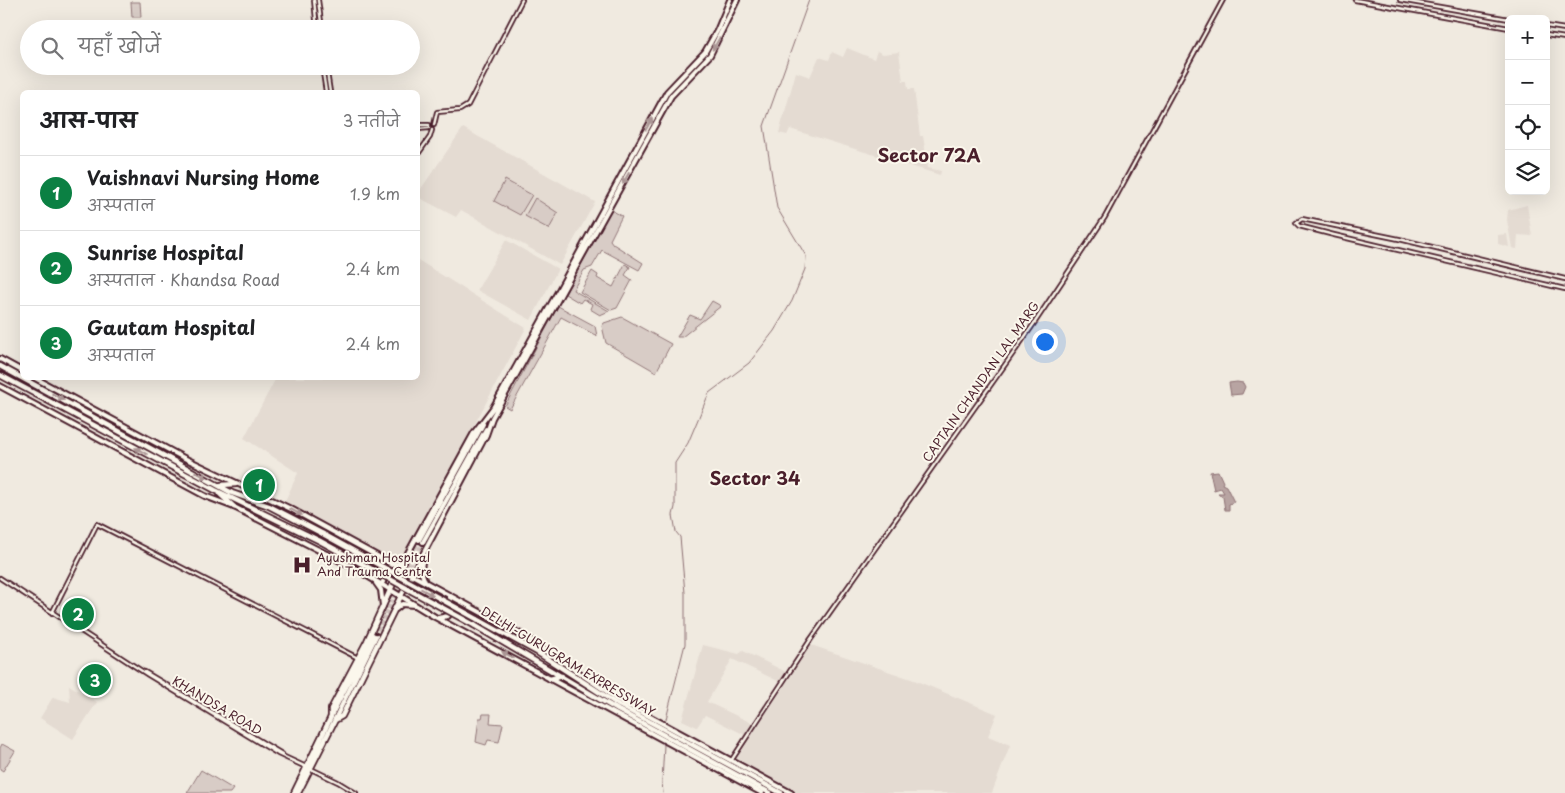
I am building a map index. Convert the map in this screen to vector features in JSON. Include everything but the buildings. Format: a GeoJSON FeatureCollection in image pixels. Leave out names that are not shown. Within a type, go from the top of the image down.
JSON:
{"type":"FeatureCollection","features":[{"type":"Feature","properties":{"kind":"highway","name":"DELHI-GURUGRAM EXPRESSWAY"},"geometry":{"type":"LineString","coordinates":[[0,366],[20,377]]}},
{"type":"Feature","properties":{"kind":"highway","name":"DELHI-GURUGRAM EXPRESSWAY"},"geometry":{"type":"LineString","coordinates":[[0,375],[216,490],[320,541],[547,667],[679,746],[770,793]]}},
{"type":"Feature","properties":{"kind":"highway","name":"DELHI-GURUGRAM EXPRESSWAY"},"geometry":{"type":"LineString","coordinates":[[26,380],[219,486],[268,506],[323,534],[537,652],[619,705],[781,793]]}},
{"type":"Feature","properties":{"kind":"highway"},"geometry":{"type":"LineString","coordinates":[[219,486],[236,484]]}},
{"type":"Feature","properties":{"kind":"highway"},"geometry":{"type":"LineString","coordinates":[[216,490],[234,507]]}},
{"type":"Feature","properties":{"kind":"highway"},"geometry":{"type":"LineString","coordinates":[[296,793],[333,719],[331,709],[358,658],[403,562]]}},
{"type":"Feature","properties":{"kind":"highway"},"geometry":{"type":"LineString","coordinates":[[333,719],[342,716],[377,635],[400,598]]}},
{"type":"Feature","properties":{"kind":"highway"},"geometry":{"type":"LineString","coordinates":[[574,670],[580,680]]}},
{"type":"Feature","properties":{"kind":"highway"},"geometry":{"type":"LineString","coordinates":[[550,679],[562,676]]}},
{"type":"Feature","properties":{"kind":"highway"},"geometry":{"type":"LineString","coordinates":[[590,687],[598,686]]}},
{"type":"Feature","properties":{"kind":"main road"},"geometry":{"type":"LineString","coordinates":[[400,598],[486,435],[490,417],[667,92],[705,52],[717,31],[730,0]]}},
{"type":"Feature","properties":{"kind":"main road"},"geometry":{"type":"LineString","coordinates":[[421,541],[671,96],[710,55],[737,0]]}},
{"type":"Feature","properties":{"kind":"main road"},"geometry":{"type":"LineString","coordinates":[[692,65],[697,69]]}},
{"type":"Feature","properties":{"kind":"main road"},"geometry":{"type":"LineString","coordinates":[[0,359],[20,370]]}},
{"type":"Feature","properties":{"kind":"main road"},"geometry":{"type":"LineString","coordinates":[[39,380],[182,458],[291,509],[425,582],[526,638],[622,701],[791,793]]}},
{"type":"Feature","properties":{"kind":"main road"},"geometry":{"type":"LineString","coordinates":[[0,386],[205,496],[234,507],[361,572],[390,588],[400,598],[410,601],[437,618],[679,746],[762,793]]}},
{"type":"Feature","properties":{"kind":"main road"},"geometry":{"type":"LineString","coordinates":[[390,563],[398,564],[403,562],[474,433],[490,417]]}},
{"type":"Feature","properties":{"kind":"main road"},"geometry":{"type":"LineString","coordinates":[[422,558],[421,571],[425,582]]}},
{"type":"Feature","properties":{"kind":"main road"},"geometry":{"type":"LineString","coordinates":[[382,584],[390,563]]}},
{"type":"Feature","properties":{"kind":"main road"},"geometry":{"type":"LineString","coordinates":[[361,572],[380,587],[383,606]]}},
{"type":"Feature","properties":{"kind":"main road"},"geometry":{"type":"LineString","coordinates":[[437,618],[448,616],[453,608],[449,596]]}},
{"type":"Feature","properties":{"kind":"main road"},"geometry":{"type":"LineString","coordinates":[[333,719],[377,635],[387,630],[399,605],[416,605]]}},
{"type":"Feature","properties":{"kind":"street"},"geometry":{"type":"LineString","coordinates":[[314,0],[317,20]]}},
{"type":"Feature","properties":{"kind":"street"},"geometry":{"type":"LineString","coordinates":[[318,0],[321,20]]}},
{"type":"Feature","properties":{"kind":"street"},"geometry":{"type":"LineString","coordinates":[[420,127],[430,128],[434,125],[436,112],[460,110],[468,105],[522,0]]}},
{"type":"Feature","properties":{"kind":"street","name":"CAPTAIN CHANDAN LAL MARG"},"geometry":{"type":"LineString","coordinates":[[731,761],[812,638],[1031,328],[1105,217],[1223,0]]}},
{"type":"Feature","properties":{"kind":"street"},"geometry":{"type":"LineString","coordinates":[[1354,0],[1505,27]]}},
{"type":"Feature","properties":{"kind":"street"},"geometry":{"type":"LineString","coordinates":[[1400,0],[1505,18]]}},
{"type":"Feature","properties":{"kind":"street"},"geometry":{"type":"LineString","coordinates":[[1550,27],[1565,29]]}},
{"type":"Feature","properties":{"kind":"street"},"geometry":{"type":"LineString","coordinates":[[1550,36],[1565,38]]}},
{"type":"Feature","properties":{"kind":"street"},"geometry":{"type":"LineString","coordinates":[[323,75],[326,90]]}},
{"type":"Feature","properties":{"kind":"street"},"geometry":{"type":"LineString","coordinates":[[327,75],[330,90]]}},
{"type":"Feature","properties":{"kind":"street"},"geometry":{"type":"LineString","coordinates":[[430,128],[434,125]]}},
{"type":"Feature","properties":{"kind":"street"},"geometry":{"type":"LineString","coordinates":[[420,151],[430,136],[430,128]]}},
{"type":"Feature","properties":{"kind":"street"},"geometry":{"type":"LineString","coordinates":[[1565,278],[1399,239],[1302,219],[1296,223],[1299,226],[1334,235],[1565,289]]}},
{"type":"Feature","properties":{"kind":"street"},"geometry":{"type":"LineString","coordinates":[[52,613],[98,524],[358,658]]}},
{"type":"Feature","properties":{"kind":"street","name":"KHANDSA ROAD"},"geometry":{"type":"LineString","coordinates":[[0,578],[144,671],[283,755],[356,793]]}},
{"type":"Feature","properties":{"kind":"shaded area"},"geometry":{"type":"Polygon","coordinates":[[[131,2],[140,2],[141,17],[132,17],[131,2]]]}},
{"type":"Feature","properties":{"kind":"shaded area"},"geometry":{"type":"Polygon","coordinates":[[[847,48],[874,59],[877,51],[883,54],[899,52],[903,81],[907,81],[908,89],[914,89],[920,136],[923,136],[928,168],[941,171],[940,175],[790,129],[787,135],[779,133],[796,72],[810,77],[819,57],[829,60],[832,52],[843,57],[847,48]]]}},
{"type":"Feature","properties":{"kind":"shaded area"},"geometry":{"type":"Polygon","coordinates":[[[463,128],[595,202],[560,265],[461,210],[456,217],[420,198],[420,190],[463,128]]]}},
{"type":"Feature","properties":{"kind":"shaded area"},"geometry":{"type":"Polygon","coordinates":[[[505,180],[532,195],[520,215],[494,201],[505,180]]]}},
{"type":"Feature","properties":{"kind":"shaded area"},"geometry":{"type":"Polygon","coordinates":[[[535,198],[558,213],[549,229],[525,216],[535,198]]]}},
{"type":"Feature","properties":{"kind":"shaded area"},"geometry":{"type":"Polygon","coordinates":[[[1527,205],[1532,236],[1518,235],[1517,249],[1512,248],[1507,220],[1508,210],[1527,205]]]}},
{"type":"Feature","properties":{"kind":"shaded area"},"geometry":{"type":"Polygon","coordinates":[[[611,210],[622,216],[610,240],[613,244],[643,263],[639,270],[602,250],[592,267],[584,270],[573,290],[609,311],[600,315],[590,309],[592,304],[583,299],[580,303],[565,294],[611,210]]]}},
{"type":"Feature","properties":{"kind":"shaded area"},"geometry":{"type":"Polygon","coordinates":[[[1507,234],[1509,247],[1498,244],[1498,235],[1507,234]]]}},
{"type":"Feature","properties":{"kind":"shaded area"},"geometry":{"type":"Polygon","coordinates":[[[506,240],[558,269],[531,320],[477,290],[506,240]]]}},
{"type":"Feature","properties":{"kind":"shaded area"},"geometry":{"type":"Polygon","coordinates":[[[420,261],[526,328],[403,558],[391,560],[285,501],[298,473],[244,438],[275,380],[420,380],[420,261]]]}},
{"type":"Feature","properties":{"kind":"shaded area"},"geometry":{"type":"Polygon","coordinates":[[[625,264],[630,267],[625,275],[632,280],[617,308],[611,310],[580,292],[592,271],[598,275],[597,278],[613,287],[625,264]]]}},
{"type":"Feature","properties":{"kind":"shaded area"},"geometry":{"type":"Polygon","coordinates":[[[712,301],[721,306],[682,337],[677,337],[690,315],[700,319],[712,301]]]}},
{"type":"Feature","properties":{"kind":"shaded area"},"geometry":{"type":"Polygon","coordinates":[[[558,306],[595,326],[597,336],[561,317],[510,409],[505,406],[558,306]]]}},
{"type":"Feature","properties":{"kind":"shaded area"},"geometry":{"type":"Polygon","coordinates":[[[622,317],[671,344],[656,372],[606,343],[602,326],[604,323],[622,317]]]}},
{"type":"Feature","properties":{"kind":"shaded area"},"geometry":{"type":"Polygon","coordinates":[[[1229,383],[1243,383],[1245,387],[1242,394],[1231,395],[1229,383]]]}},
{"type":"Feature","properties":{"kind":"shaded area"},"geometry":{"type":"Polygon","coordinates":[[[1218,471],[1223,482],[1222,484],[1226,486],[1234,502],[1229,504],[1229,510],[1225,510],[1223,497],[1218,493],[1224,493],[1221,488],[1214,490],[1210,472],[1218,471]]]}},
{"type":"Feature","properties":{"kind":"shaded area"},"geometry":{"type":"Polygon","coordinates":[[[703,645],[739,654],[743,651],[786,672],[780,682],[732,659],[707,702],[752,723],[745,735],[705,715],[697,727],[682,720],[703,645]]]}},
{"type":"Feature","properties":{"kind":"shaded area"},"geometry":{"type":"Polygon","coordinates":[[[811,645],[914,680],[997,714],[988,736],[1010,745],[992,793],[796,793],[736,760],[811,645]]]}},
{"type":"Feature","properties":{"kind":"shaded area"},"geometry":{"type":"Polygon","coordinates":[[[69,685],[97,702],[73,739],[40,718],[53,697],[70,702],[69,685]]]}},
{"type":"Feature","properties":{"kind":"shaded area"},"geometry":{"type":"Polygon","coordinates":[[[483,714],[491,714],[490,723],[503,724],[499,742],[488,740],[486,745],[476,742],[479,718],[482,718],[483,714]]]}},
{"type":"Feature","properties":{"kind":"shaded area"},"geometry":{"type":"Polygon","coordinates":[[[2,744],[15,751],[3,771],[0,769],[0,748],[2,744]]]}},
{"type":"Feature","properties":{"kind":"shaded area"},"geometry":{"type":"Polygon","coordinates":[[[201,770],[233,789],[230,793],[187,793],[201,770]]]}},
{"type":"Feature","properties":{"kind":"waterway"},"geometry":{"type":"LineString","coordinates":[[666,719],[685,644],[685,593],[680,537],[676,532],[673,515],[675,507],[675,463],[688,443],[709,393],[749,363],[774,331],[792,301],[805,269],[806,256],[777,208],[764,126],[809,0]]}},
{"type":"Feature","properties":{"kind":"waterway"},"geometry":{"type":"LineString","coordinates":[[663,793],[664,745]]}},
{"type":"Feature","properties":{"kind":"tunnel"},"geometry":{"type":"LineString","coordinates":[[373,635],[419,540]]}},
{"type":"Feature","properties":{"kind":"tunnel"},"geometry":{"type":"LineString","coordinates":[[376,636],[423,542]]}},
{"type":"Feature","properties":{"kind":"place","name":"Vaishnavi Nursing Home"},"geometry":{"type":"Point","coordinates":[259,485]}},
{"type":"Feature","properties":{"kind":"place","name":"Ayushman Hospital And Trauma Centre"},"geometry":{"type":"Point","coordinates":[302,565]}},
{"type":"Feature","properties":{"kind":"place","name":"Sunrise Hospital"},"geometry":{"type":"Point","coordinates":[78,614]}},
{"type":"Feature","properties":{"kind":"place","name":"Gautam Hospital"},"geometry":{"type":"Point","coordinates":[95,680]}},
{"type":"Feature","properties":{"kind":"district","name":"Sector 72A"},"geometry":{"type":"Point","coordinates":[929,156]}},
{"type":"Feature","properties":{"kind":"district","name":"Sector 34"},"geometry":{"type":"Point","coordinates":[755,479]}}]}
